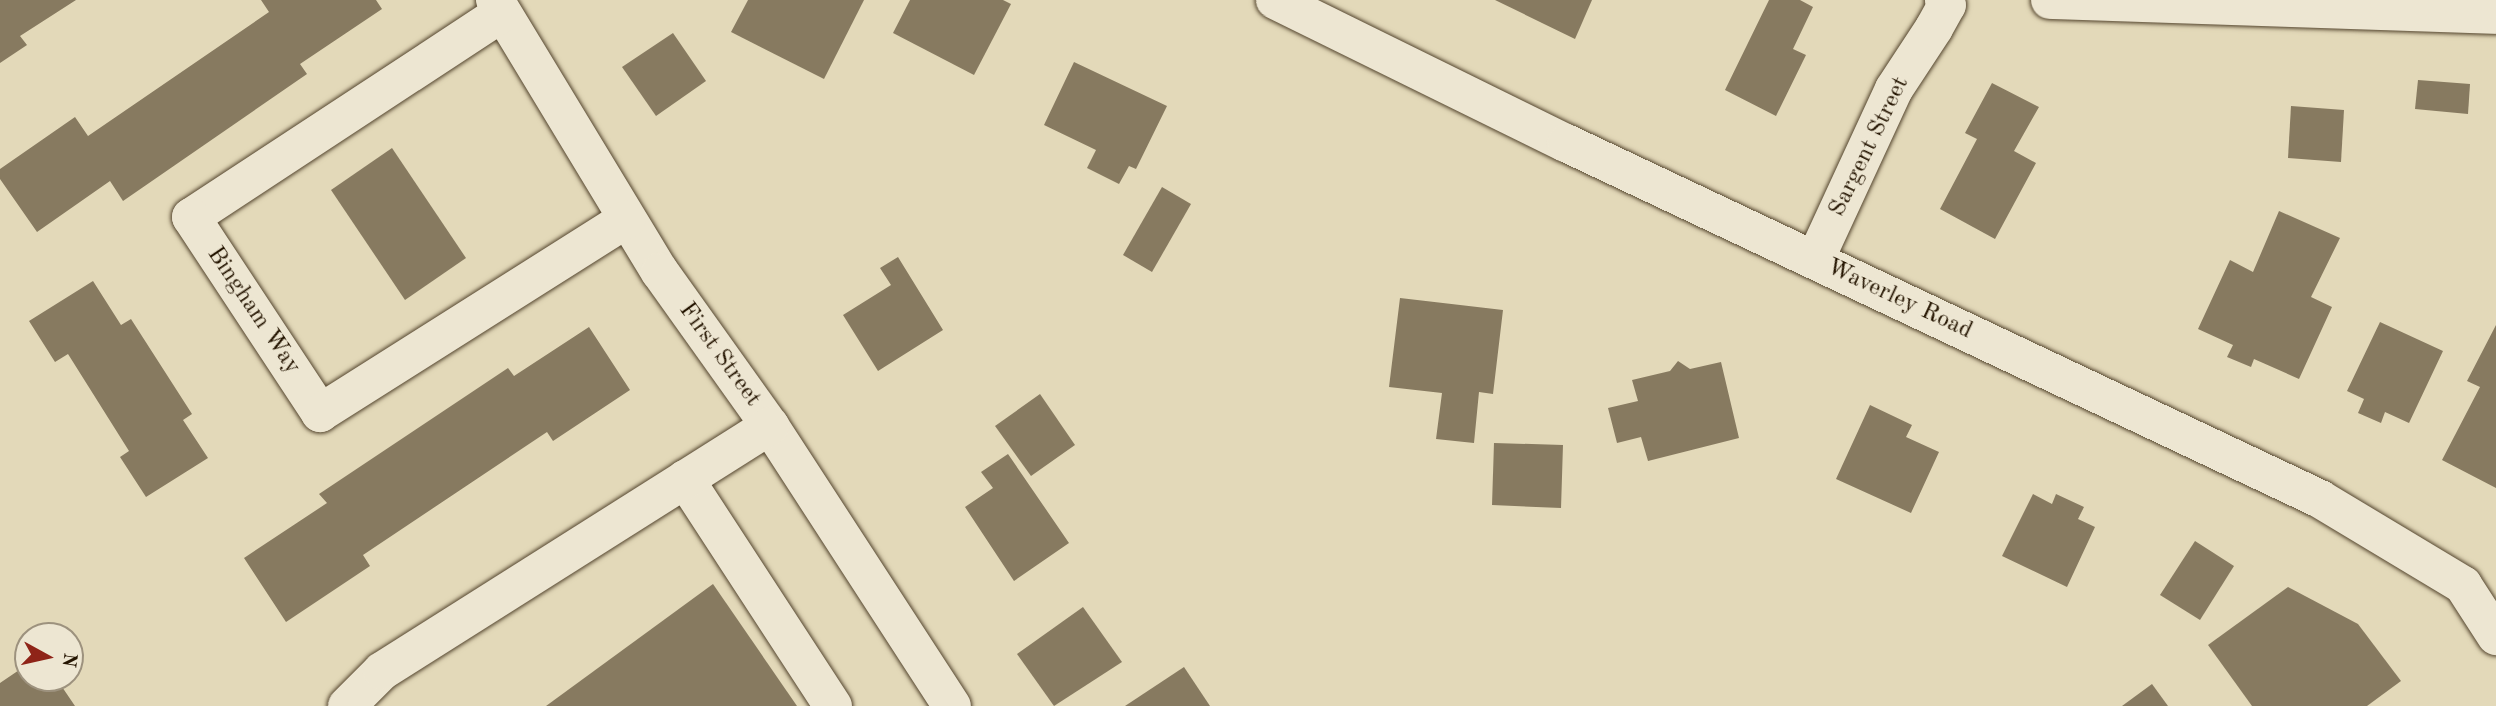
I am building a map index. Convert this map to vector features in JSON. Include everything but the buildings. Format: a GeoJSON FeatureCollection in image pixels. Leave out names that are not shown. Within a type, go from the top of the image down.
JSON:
{"type":"FeatureCollection","features":[{"type":"Feature","properties":{"kind":"street","name":"Waverley Road"},"geometry":{"type":"LineString","coordinates":[[1275,0],[2320,499],[2463,585],[2496,636]]}},
{"type":"Feature","properties":{"kind":"street"},"geometry":{"type":"LineString","coordinates":[[2050,0],[2496,15]]}},
{"type":"Feature","properties":{"kind":"street","name":"Sargent Street"},"geometry":{"type":"LineString","coordinates":[[1815,260],[1894,89],[1956,2]]}},
{"type":"Feature","properties":{"kind":"street","name":"Bingham Way"},"geometry":{"type":"LineString","coordinates":[[498,6],[191,217],[320,413],[627,219]]}},
{"type":"Feature","properties":{"kind":"street","name":"First Street"},"geometry":{"type":"LineString","coordinates":[[498,6],[627,219],[770,426],[951,706]]}},
{"type":"Feature","properties":{"kind":"street"},"geometry":{"type":"LineString","coordinates":[[347,706],[382,671],[770,426]]}},
{"type":"Feature","properties":{"kind":"street"},"geometry":{"type":"LineString","coordinates":[[685,479],[833,706]]}}]}
